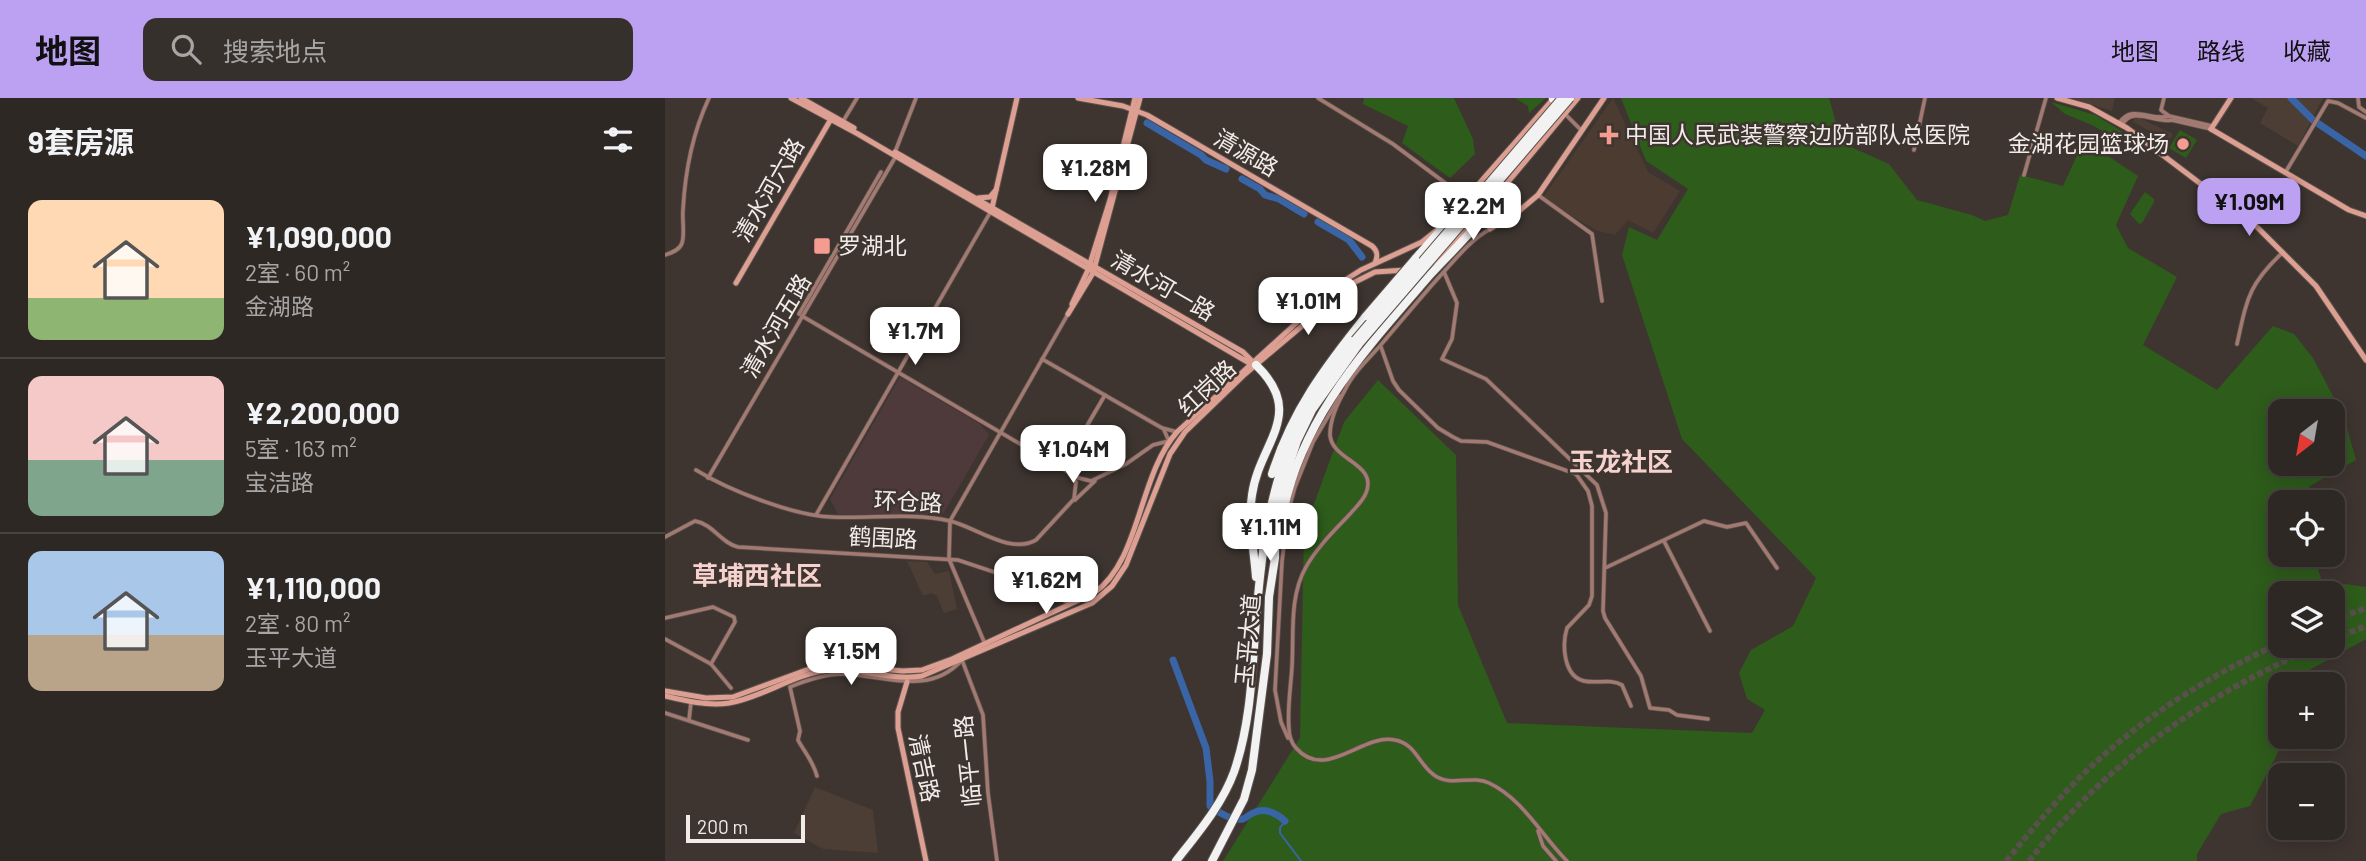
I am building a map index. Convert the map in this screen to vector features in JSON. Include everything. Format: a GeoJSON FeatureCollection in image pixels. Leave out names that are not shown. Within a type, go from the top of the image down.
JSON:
{"type":"FeatureCollection","features":[{"type":"Feature","properties":{"kind":"highway","name":"玉平大道"},"geometry":{"type":"LineString","coordinates":[[1176,861],[1227,787],[1237,762],[1251,692],[1268,515],[1279,471],[1297,427],[1311,401],[1357,342],[1556,98]]}},
{"type":"Feature","properties":{"kind":"highway","name":"玉平大道"},"geometry":{"type":"LineString","coordinates":[[1214,859],[1244,799],[1252,770],[1267,654],[1275,526],[1279,500],[1297,441],[1312,410],[1357,342],[1570,98]]}},
{"type":"Feature","properties":{"kind":"highway"},"geometry":{"type":"LineString","coordinates":[[1275,558],[1282,515],[1294,472],[1324,407],[1356,362],[1486,211]]}},
{"type":"Feature","properties":{"kind":"highway"},"geometry":{"type":"LineString","coordinates":[[1256,580],[1261,531],[1280,448],[1311,388],[1366,316],[1442,226]]}},
{"type":"Feature","properties":{"kind":"highway"},"geometry":{"type":"LineString","coordinates":[[1253,363],[1274,387],[1280,407],[1278,425],[1251,497],[1256,620]]}},
{"type":"Feature","properties":{"kind":"street"},"geometry":{"type":"LineString","coordinates":[[665,256],[683,243],[683,210],[688,169],[699,118],[709,98]]}},
{"type":"Feature","properties":{"kind":"street","name":"清水河一路"},"geometry":{"type":"LineString","coordinates":[[791,98],[842,123],[1253,363]]}},
{"type":"Feature","properties":{"kind":"street","name":"清水河一路"},"geometry":{"type":"LineString","coordinates":[[801,98],[831,118]]}},
{"type":"Feature","properties":{"kind":"street"},"geometry":{"type":"LineString","coordinates":[[842,123],[857,98]]}},
{"type":"Feature","properties":{"kind":"street","name":"清水河五路"},"geometry":{"type":"LineString","coordinates":[[708,478],[895,154],[916,98]]}},
{"type":"Feature","properties":{"kind":"street"},"geometry":{"type":"LineString","coordinates":[[816,515],[991,210],[1017,98]]}},
{"type":"Feature","properties":{"kind":"street","name":"清源路"},"geometry":{"type":"LineString","coordinates":[[1078,98],[1135,109],[1372,246],[1378,257],[1375,263]]}},
{"type":"Feature","properties":{"kind":"street","name":"清源路"},"geometry":{"type":"LineString","coordinates":[[1091,98],[1135,109],[1392,256]]}},
{"type":"Feature","properties":{"kind":"street"},"geometry":{"type":"LineString","coordinates":[[985,644],[949,559],[950,521],[1068,314],[1091,268],[1137,98]]}},
{"type":"Feature","properties":{"kind":"street"},"geometry":{"type":"LineString","coordinates":[[1318,98],[1393,144],[1466,199],[1505,220]]}},
{"type":"Feature","properties":{"kind":"street","name":"红岗路"},"geometry":{"type":"LineString","coordinates":[[666,692],[706,698],[733,697],[809,669],[833,665],[918,671],[934,667],[985,644],[1097,590],[1118,568],[1160,456],[1177,432],[1339,284],[1375,263],[1422,242],[1442,226],[1556,98]]}},
{"type":"Feature","properties":{"kind":"street","name":"红岗路"},"geometry":{"type":"LineString","coordinates":[[666,692],[691,702],[731,703],[822,671],[854,670],[913,677],[931,673],[1092,603],[1117,579],[1131,556],[1176,443],[1193,424],[1253,363],[1364,276],[1380,271],[1416,269],[1436,262],[1486,211],[1578,98]]}},
{"type":"Feature","properties":{"kind":"street"},"geometry":{"type":"LineString","coordinates":[[1567,861],[1544,837],[1524,810],[1494,786],[1482,781],[1449,781],[1440,778],[1429,770],[1412,748],[1399,741],[1375,741],[1327,760],[1307,756],[1294,746],[1281,722],[1275,690],[1288,512],[1302,469],[1322,424],[1345,389],[1380,345],[1470,243],[1538,195],[1604,98]]}},
{"type":"Feature","properties":{"kind":"street"},"geometry":{"type":"LineString","coordinates":[[1914,150],[1925,98]]}},
{"type":"Feature","properties":{"kind":"street"},"geometry":{"type":"LineString","coordinates":[[2024,175],[2046,98]]}},
{"type":"Feature","properties":{"kind":"street"},"geometry":{"type":"LineString","coordinates":[[2057,98],[2089,107],[2120,124],[2239,213],[2316,286],[2366,360]]}},
{"type":"Feature","properties":{"kind":"street"},"geometry":{"type":"LineString","coordinates":[[2164,98],[2160,107],[2169,116],[2212,127],[2349,211],[2366,215]]}},
{"type":"Feature","properties":{"kind":"street"},"geometry":{"type":"LineString","coordinates":[[2212,127],[2229,98]]}},
{"type":"Feature","properties":{"kind":"street"},"geometry":{"type":"LineString","coordinates":[[2358,98],[2359,107],[2366,112]]}},
{"type":"Feature","properties":{"kind":"street"},"geometry":{"type":"LineString","coordinates":[[2286,171],[2325,103],[2334,101],[2366,118]]}},
{"type":"Feature","properties":{"kind":"street"},"geometry":{"type":"LineString","coordinates":[[2120,124],[2124,116],[2134,112],[2164,118],[2169,116]]}},
{"type":"Feature","properties":{"kind":"street"},"geometry":{"type":"LineString","coordinates":[[1565,114],[1582,131]]}},
{"type":"Feature","properties":{"kind":"street"},"geometry":{"type":"LineString","coordinates":[[2120,124],[2134,115],[2212,127]]}},
{"type":"Feature","properties":{"kind":"street","name":"清水河六路"},"geometry":{"type":"LineString","coordinates":[[736,283],[831,118]]}},
{"type":"Feature","properties":{"kind":"street","name":"清水河一路"},"geometry":{"type":"LineString","coordinates":[[895,154],[991,210]]}},
{"type":"Feature","properties":{"kind":"street"},"geometry":{"type":"LineString","coordinates":[[881,172],[800,315],[1073,476],[1096,480]]}},
{"type":"Feature","properties":{"kind":"street"},"geometry":{"type":"LineString","coordinates":[[972,197],[990,197],[997,187]]}},
{"type":"Feature","properties":{"kind":"street"},"geometry":{"type":"LineString","coordinates":[[1538,195],[1592,234],[1602,302]]}},
{"type":"Feature","properties":{"kind":"street"},"geometry":{"type":"LineString","coordinates":[[1486,211],[1490,229]]}},
{"type":"Feature","properties":{"kind":"street"},"geometry":{"type":"LineString","coordinates":[[2238,344],[2251,290],[2283,252]]}},
{"type":"Feature","properties":{"kind":"street"},"geometry":{"type":"LineString","coordinates":[[1444,272],[1457,303],[1452,339],[1442,359],[1486,379],[1597,485],[1606,513],[1605,618],[1641,676],[1650,708],[1707,719]]}},
{"type":"Feature","properties":{"kind":"street"},"geometry":{"type":"LineString","coordinates":[[1380,345],[1399,390],[1453,438],[1487,442],[1576,474],[1588,491],[1592,506],[1592,596],[1589,605],[1567,628],[1565,657],[1568,666],[1583,681],[1613,681],[1622,685],[1631,706]]}},
{"type":"Feature","properties":{"kind":"street"},"geometry":{"type":"LineString","coordinates":[[1042,359],[1162,428],[1177,432]]}},
{"type":"Feature","properties":{"kind":"street"},"geometry":{"type":"LineString","coordinates":[[1294,746],[1289,725],[1293,617],[1298,590],[1306,566],[1362,500],[1367,488],[1363,470],[1338,450],[1331,437],[1337,407],[1345,389]]}},
{"type":"Feature","properties":{"kind":"street"},"geometry":{"type":"LineString","coordinates":[[1071,453],[1105,396]]}},
{"type":"Feature","properties":{"kind":"street"},"geometry":{"type":"LineString","coordinates":[[1162,428],[1169,441]]}},
{"type":"Feature","properties":{"kind":"street","name":"环仓路"},"geometry":{"type":"LineString","coordinates":[[696,470],[708,478],[762,501],[816,515],[950,521],[1007,543],[1030,543],[1096,480],[1153,445],[1169,441]]}},
{"type":"Feature","properties":{"kind":"street"},"geometry":{"type":"LineString","coordinates":[[1067,508],[1076,495],[1073,476]]}},
{"type":"Feature","properties":{"kind":"street","name":"鹤围路"},"geometry":{"type":"LineString","coordinates":[[665,537],[695,521],[705,524],[726,542],[738,547],[949,559],[1029,583],[1070,604]]}},
{"type":"Feature","properties":{"kind":"street"},"geometry":{"type":"LineString","coordinates":[[1605,568],[1704,522],[1727,527],[1746,523],[1777,568]]}},
{"type":"Feature","properties":{"kind":"street"},"geometry":{"type":"LineString","coordinates":[[1664,541],[1710,631]]}},
{"type":"Feature","properties":{"kind":"street"},"geometry":{"type":"LineString","coordinates":[[665,618],[713,607],[734,617],[735,622],[711,664]]}},
{"type":"Feature","properties":{"kind":"street"},"geometry":{"type":"LineString","coordinates":[[1061,608],[1059,613],[1063,616]]}},
{"type":"Feature","properties":{"kind":"street"},"geometry":{"type":"LineString","coordinates":[[665,639],[711,664],[731,688]]}},
{"type":"Feature","properties":{"kind":"street"},"geometry":{"type":"LineString","coordinates":[[817,776],[813,762],[798,740],[800,731],[790,687],[836,674],[924,682],[954,668],[962,660]]}},
{"type":"Feature","properties":{"kind":"street","name":"临平一路"},"geometry":{"type":"LineString","coordinates":[[962,660],[983,715],[988,793],[997,861]]}},
{"type":"Feature","properties":{"kind":"street","name":"清吉路"},"geometry":{"type":"LineString","coordinates":[[908,682],[898,712],[898,728],[926,861]]}},
{"type":"Feature","properties":{"kind":"street"},"geometry":{"type":"LineString","coordinates":[[689,720],[691,702]]}},
{"type":"Feature","properties":{"kind":"street"},"geometry":{"type":"LineString","coordinates":[[665,713],[748,740]]}},
{"type":"Feature","properties":{"kind":"street"},"geometry":{"type":"LineString","coordinates":[[1536,825],[1543,846],[1556,861]]}},
{"type":"Feature","properties":{"kind":"shaded area","name":"中国人民武装警察边防部队总医院"},"geometry":{"type":"Polygon","coordinates":[[[1613,98],[1648,172],[1680,191],[1653,233],[1628,220],[1615,235],[1598,231],[1542,199],[1613,98]]]}},
{"type":"Feature","properties":{"kind":"shaded area"},"geometry":{"type":"Polygon","coordinates":[[[2071,98],[2115,98],[2112,111],[2071,98]]]}},
{"type":"Feature","properties":{"kind":"shaded area"},"geometry":{"type":"Polygon","coordinates":[[[2251,98],[2323,98],[2298,146],[2260,123],[2268,108],[2251,98]]]}},
{"type":"Feature","properties":{"kind":"shaded area"},"geometry":{"type":"Polygon","coordinates":[[[2136,116],[2173,134],[2167,144],[2166,140],[2133,122],[2136,116]]]}},
{"type":"Feature","properties":{"kind":"shaded area"},"geometry":{"type":"Polygon","coordinates":[[[900,377],[980,424],[989,435],[943,514],[838,514],[830,499],[900,377]]]}},
{"type":"Feature","properties":{"kind":"shaded area"},"geometry":{"type":"Polygon","coordinates":[[[907,561],[927,562],[935,574],[949,571],[957,609],[944,613],[937,596],[932,593],[923,596],[907,561]]]}},
{"type":"Feature","properties":{"kind":"shaded area"},"geometry":{"type":"Polygon","coordinates":[[[815,787],[873,810],[878,853],[823,849],[794,833],[815,787]]]}},
{"type":"Feature","properties":{"kind":"green space"},"geometry":{"type":"Polygon","coordinates":[[[1364,98],[1454,98],[1473,139],[1475,154],[1450,178],[1402,143],[1408,126],[1363,104],[1364,98]]]}},
{"type":"Feature","properties":{"kind":"green space"},"geometry":{"type":"Polygon","coordinates":[[[1515,98],[1546,98],[1529,113],[1528,106],[1515,98]]]}},
{"type":"Feature","properties":{"kind":"green space"},"geometry":{"type":"Polygon","coordinates":[[[1621,98],[1829,98],[1836,123],[1831,138],[1889,164],[1917,200],[1985,221],[2008,215],[2020,175],[2063,186],[2084,140],[2138,176],[2116,225],[2128,248],[2177,277],[2143,345],[2217,390],[2273,326],[2294,334],[2313,358],[2335,399],[2268,399],[2268,476],[2328,476],[2308,490],[2268,490],[2268,567],[2317,567],[2322,581],[2268,581],[2268,658],[2331,658],[2306,672],[2268,672],[2268,749],[2280,749],[2272,763],[2268,763],[2268,772],[2250,806],[2221,814],[2197,854],[2197,861],[1223,861],[1300,738],[1304,531],[1344,422],[1378,380],[1456,455],[1458,605],[1507,723],[1752,733],[1765,710],[1747,699],[1739,673],[1751,650],[1793,626],[1816,578],[1682,439],[1622,255],[1629,227],[1657,240],[1688,189],[1646,161],[1621,98]]]}},
{"type":"Feature","properties":{"kind":"green space"},"geometry":{"type":"Polygon","coordinates":[[[2051,102],[2095,115],[2123,132],[2118,140],[2065,114],[2051,102]]]}},
{"type":"Feature","properties":{"kind":"green space","name":"金湖花园篮球场"},"geometry":{"type":"Polygon","coordinates":[[[2180,130],[2197,140],[2186,158],[2169,148],[2180,130]]]}},
{"type":"Feature","properties":{"kind":"green space"},"geometry":{"type":"Polygon","coordinates":[[[2145,192],[2154,202],[2139,224],[2130,214],[2145,192]]]}},
{"type":"Feature","properties":{"kind":"green space"},"geometry":{"type":"Polygon","coordinates":[[[2345,421],[2356,460],[2345,466],[2345,421]]]}},
{"type":"Feature","properties":{"kind":"green space"},"geometry":{"type":"Polygon","coordinates":[[[2345,584],[2366,587],[2366,639],[2345,650],[2345,584]]]}},
{"type":"Feature","properties":{"kind":"waterway"},"geometry":{"type":"LineString","coordinates":[[2291,98],[2313,120],[2366,156]]}},
{"type":"Feature","properties":{"kind":"waterway"},"geometry":{"type":"LineString","coordinates":[[1147,123],[1206,160],[1226,169]]}},
{"type":"Feature","properties":{"kind":"waterway"},"geometry":{"type":"LineString","coordinates":[[1242,179],[1265,195],[1279,199],[1304,214]]}},
{"type":"Feature","properties":{"kind":"waterway"},"geometry":{"type":"LineString","coordinates":[[1318,222],[1349,240],[1362,257]]}},
{"type":"Feature","properties":{"kind":"waterway"},"geometry":{"type":"LineString","coordinates":[[1173,660],[1206,748],[1210,806],[1234,819],[1243,819],[1257,811],[1266,811],[1285,821]]}},
{"type":"Feature","properties":{"kind":"waterway"},"geometry":{"type":"LineString","coordinates":[[1285,821],[1280,833],[1301,861]]}},
{"type":"Feature","properties":{"kind":"tunnel"},"geometry":{"type":"LineString","coordinates":[[2345,616],[2366,608]]}},
{"type":"Feature","properties":{"kind":"tunnel"},"geometry":{"type":"LineString","coordinates":[[2345,634],[2366,626]]}},
{"type":"Feature","properties":{"kind":"tunnel"},"geometry":{"type":"LineString","coordinates":[[2006,861],[2061,797],[2116,744],[2183,695],[2268,649]]}},
{"type":"Feature","properties":{"kind":"tunnel"},"geometry":{"type":"LineString","coordinates":[[2029,861],[2059,825],[2124,763],[2196,710],[2292,658]]}},
{"type":"Feature","properties":{"kind":"place","name":"中国人民武装警察边防部队总医院"},"geometry":{"type":"Point","coordinates":[1609,135]}},
{"type":"Feature","properties":{"kind":"place","name":"金湖花园篮球场"},"geometry":{"type":"Point","coordinates":[2183,144]}},
{"type":"Feature","properties":{"kind":"place","name":"罗湖北"},"geometry":{"type":"Point","coordinates":[822,246]}},
{"type":"Feature","properties":{"kind":"district","name":"玉龙社区"},"geometry":{"type":"Point","coordinates":[1621,462]}},
{"type":"Feature","properties":{"kind":"district","name":"草埔西社区"},"geometry":{"type":"Point","coordinates":[757,576]}}]}
